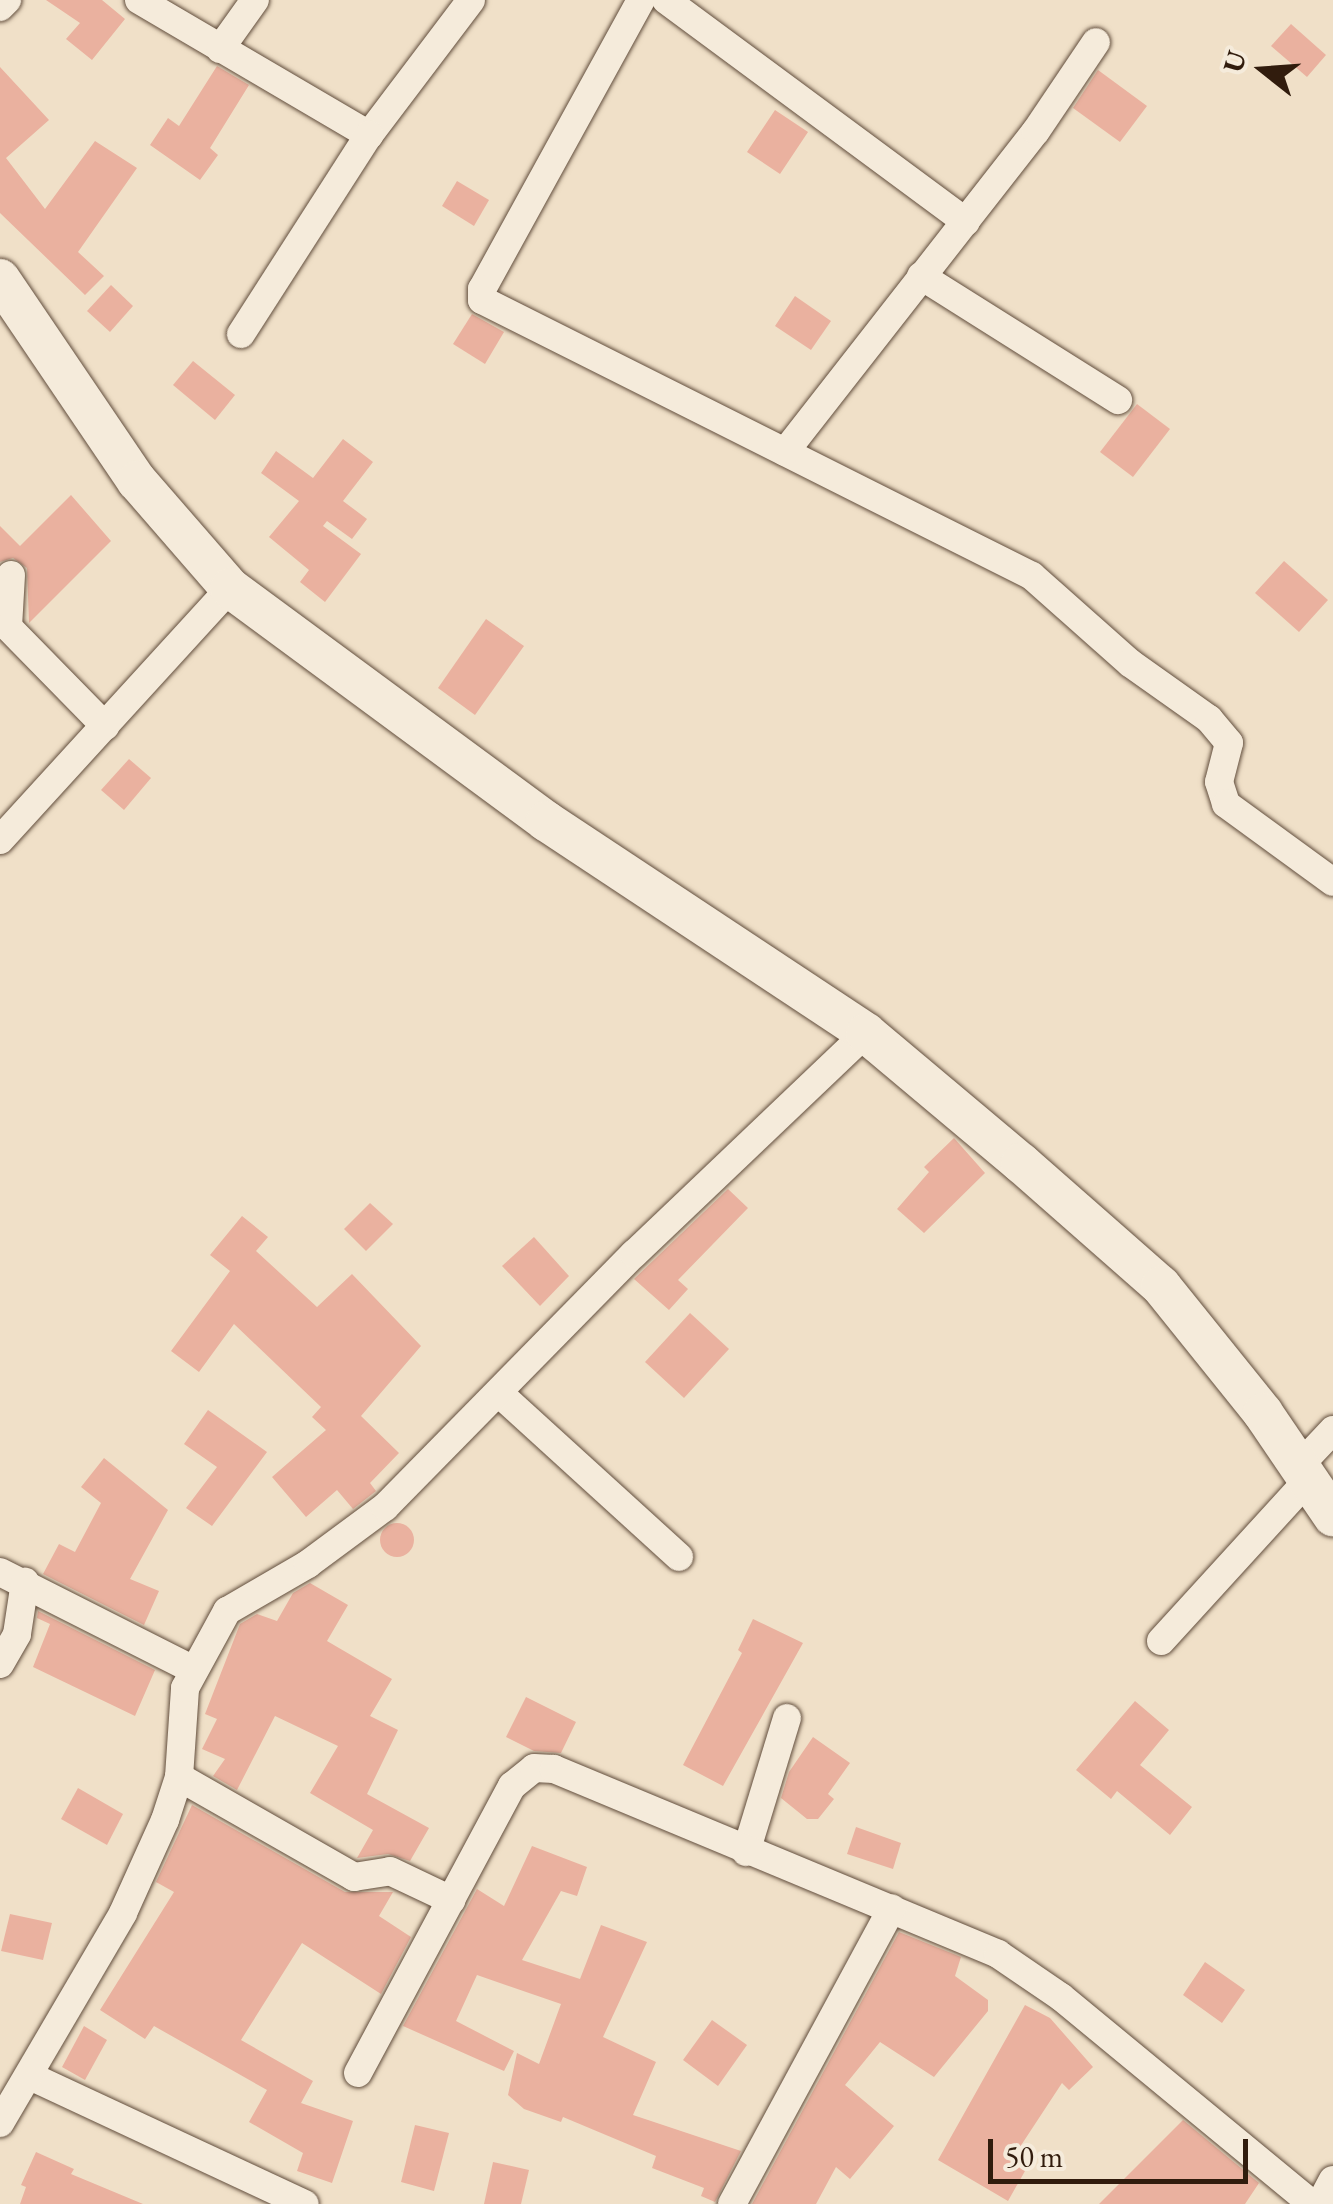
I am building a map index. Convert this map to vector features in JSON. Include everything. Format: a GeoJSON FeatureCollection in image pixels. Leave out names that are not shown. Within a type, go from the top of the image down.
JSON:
{"type":"FeatureCollection","features":[{"type":"Feature","properties":{"kind":"street"},"geometry":{"type":"LineString","coordinates":[[0,7],[7,0]]}},
{"type":"Feature","properties":{"kind":"street"},"geometry":{"type":"LineString","coordinates":[[139,0],[369,135]]}},
{"type":"Feature","properties":{"kind":"street"},"geometry":{"type":"LineString","coordinates":[[220,49],[255,0]]}},
{"type":"Feature","properties":{"kind":"street"},"geometry":{"type":"LineString","coordinates":[[240,334],[369,135],[471,0]]}},
{"type":"Feature","properties":{"kind":"street"},"geometry":{"type":"LineString","coordinates":[[640,0],[482,289],[482,300],[1032,576],[1130,663],[1210,719],[1229,743],[1219,782],[1226,804],[1333,882]]}},
{"type":"Feature","properties":{"kind":"street"},"geometry":{"type":"LineString","coordinates":[[679,4],[966,222]]}},
{"type":"Feature","properties":{"kind":"street"},"geometry":{"type":"LineString","coordinates":[[785,452],[966,222],[1096,42]]}},
{"type":"Feature","properties":{"kind":"street"},"geometry":{"type":"LineString","coordinates":[[921,276],[1118,400]]}},
{"type":"Feature","properties":{"kind":"street"},"geometry":{"type":"LineString","coordinates":[[0,279],[137,481],[230,588],[546,822],[866,1033],[1161,1286],[1304,1472],[1333,1516]]}},
{"type":"Feature","properties":{"kind":"street"},"geometry":{"type":"LineString","coordinates":[[10,575],[8,628],[105,726]]}},
{"type":"Feature","properties":{"kind":"street"},"geometry":{"type":"LineString","coordinates":[[0,840],[230,588]]}},
{"type":"Feature","properties":{"kind":"street"},"geometry":{"type":"LineString","coordinates":[[0,2123],[122,1913],[179,1777],[185,1688],[227,1611],[308,1564],[385,1507],[634,1254],[866,1033]]}},
{"type":"Feature","properties":{"kind":"street"},"geometry":{"type":"LineString","coordinates":[[500,1394],[679,1557]]}},
{"type":"Feature","properties":{"kind":"street"},"geometry":{"type":"LineString","coordinates":[[1161,1641],[1304,1472],[1333,1430]]}},
{"type":"Feature","properties":{"kind":"street"},"geometry":{"type":"LineString","coordinates":[[12,1576],[192,1670]]}},
{"type":"Feature","properties":{"kind":"street"},"geometry":{"type":"LineString","coordinates":[[0,1664],[17,1634],[12,1576]]}},
{"type":"Feature","properties":{"kind":"street"},"geometry":{"type":"LineString","coordinates":[[746,1852],[787,1718]]}},
{"type":"Feature","properties":{"kind":"street"},"geometry":{"type":"LineString","coordinates":[[358,2073],[512,1786],[534,1768],[605,1786],[746,1852],[998,1954],[1061,1997],[1312,2204]]}},
{"type":"Feature","properties":{"kind":"street"},"geometry":{"type":"LineString","coordinates":[[179,1777],[354,1876],[390,1871],[450,1900]]}},
{"type":"Feature","properties":{"kind":"street"},"geometry":{"type":"LineString","coordinates":[[732,2204],[892,1908]]}},
{"type":"Feature","properties":{"kind":"street"},"geometry":{"type":"LineString","coordinates":[[30,2076],[304,2204]]}},
{"type":"Feature","properties":{"kind":"street"},"geometry":{"type":"LineString","coordinates":[[1320,2204],[1333,2180]]}},
{"type":"Feature","properties":{"kind":"building"},"geometry":{"type":"Polygon","coordinates":[[[46,0],[102,0],[125,19],[92,60],[66,39],[80,23],[46,0]]]}},
{"type":"Feature","properties":{"kind":"building"},"geometry":{"type":"Polygon","coordinates":[[[1291,24],[1326,55],[1307,77],[1271,46],[1291,24]]]}},
{"type":"Feature","properties":{"kind":"building"},"geometry":{"type":"Polygon","coordinates":[[[217,66],[249,85],[210,148],[218,155],[200,180],[150,145],[168,118],[179,126],[217,66]]]}},
{"type":"Feature","properties":{"kind":"building"},"geometry":{"type":"Polygon","coordinates":[[[0,67],[49,120],[6,158],[45,209],[95,141],[137,168],[78,252],[104,276],[85,295],[0,213],[0,67]]]}},
{"type":"Feature","properties":{"kind":"building"},"geometry":{"type":"Polygon","coordinates":[[[1098,70],[1147,106],[1120,142],[1073,108],[1098,70]]]}},
{"type":"Feature","properties":{"kind":"building"},"geometry":{"type":"Polygon","coordinates":[[[775,110],[808,132],[780,174],[747,152],[775,110]]]}},
{"type":"Feature","properties":{"kind":"building"},"geometry":{"type":"Polygon","coordinates":[[[457,181],[489,200],[474,226],[442,206],[457,181]]]}},
{"type":"Feature","properties":{"kind":"building"},"geometry":{"type":"Polygon","coordinates":[[[111,285],[133,306],[110,332],[87,311],[111,285]]]}},
{"type":"Feature","properties":{"kind":"building"},"geometry":{"type":"Polygon","coordinates":[[[795,296],[831,321],[811,350],[775,326],[795,296]]]}},
{"type":"Feature","properties":{"kind":"building"},"geometry":{"type":"Polygon","coordinates":[[[472,314],[504,332],[485,364],[453,344],[472,314]]]}},
{"type":"Feature","properties":{"kind":"building"},"geometry":{"type":"Polygon","coordinates":[[[193,361],[235,395],[215,420],[173,385],[193,361]]]}},
{"type":"Feature","properties":{"kind":"building"},"geometry":{"type":"Polygon","coordinates":[[[1137,404],[1170,429],[1133,477],[1100,452],[1137,404]]]}},
{"type":"Feature","properties":{"kind":"building"},"geometry":{"type":"Polygon","coordinates":[[[343,439],[373,462],[343,501],[367,519],[352,539],[327,521],[323,526],[361,554],[325,602],[300,582],[309,570],[269,537],[299,501],[261,473],[276,451],[313,478],[343,439]]]}},
{"type":"Feature","properties":{"kind":"building"},"geometry":{"type":"Polygon","coordinates":[[[71,495],[111,541],[29,623],[27,568],[13,558],[0,562],[0,526],[20,546],[71,495]]]}},
{"type":"Feature","properties":{"kind":"building"},"geometry":{"type":"Polygon","coordinates":[[[1284,561],[1328,600],[1299,632],[1255,593],[1284,561]]]}},
{"type":"Feature","properties":{"kind":"building"},"geometry":{"type":"Polygon","coordinates":[[[486,619],[524,646],[475,715],[438,688],[486,619]]]}},
{"type":"Feature","properties":{"kind":"building"},"geometry":{"type":"Polygon","coordinates":[[[129,759],[151,778],[124,810],[101,790],[129,759]]]}},
{"type":"Feature","properties":{"kind":"building"},"geometry":{"type":"Polygon","coordinates":[[[954,1138],[985,1173],[924,1233],[897,1209],[929,1172],[924,1167],[954,1138]]]}},
{"type":"Feature","properties":{"kind":"building"},"geometry":{"type":"Polygon","coordinates":[[[728,1189],[748,1208],[678,1280],[688,1289],[669,1310],[634,1279],[728,1189]]]}},
{"type":"Feature","properties":{"kind":"building"},"geometry":{"type":"Polygon","coordinates":[[[370,1203],[393,1224],[366,1251],[344,1229],[370,1203]]]}},
{"type":"Feature","properties":{"kind":"building"},"geometry":{"type":"Polygon","coordinates":[[[242,1216],[268,1237],[256,1251],[317,1307],[352,1274],[421,1346],[361,1416],[399,1453],[370,1483],[376,1491],[353,1509],[337,1490],[306,1517],[272,1477],[326,1430],[312,1417],[321,1407],[234,1324],[199,1372],[171,1351],[230,1271],[210,1255],[242,1216]]]}},
{"type":"Feature","properties":{"kind":"building"},"geometry":{"type":"Polygon","coordinates":[[[534,1237],[569,1276],[540,1306],[502,1266],[534,1237]]]}},
{"type":"Feature","properties":{"kind":"building"},"geometry":{"type":"Polygon","coordinates":[[[690,1313],[729,1349],[684,1398],[645,1362],[690,1313]]]}},
{"type":"Feature","properties":{"kind":"building"},"geometry":{"type":"Polygon","coordinates":[[[208,1410],[267,1452],[212,1526],[186,1508],[217,1467],[184,1444],[208,1410]]]}},
{"type":"Feature","properties":{"kind":"building"},"geometry":{"type":"Polygon","coordinates":[[[104,1458],[168,1510],[130,1579],[159,1591],[144,1625],[43,1574],[59,1544],[75,1552],[101,1503],[81,1487],[104,1458]]]}},
{"type":"Feature","properties":{"kind":"building"},"geometry":{"type":"Polygon","coordinates":[[[397,1523],[409,1528],[414,1540],[409,1552],[397,1557],[385,1552],[380,1540],[385,1528],[397,1523]]]}},
{"type":"Feature","properties":{"kind":"building"},"geometry":{"type":"Polygon","coordinates":[[[310,1583],[348,1605],[327,1641],[392,1679],[370,1716],[398,1730],[367,1794],[429,1828],[410,1861],[388,1854],[357,1858],[373,1830],[310,1793],[338,1746],[275,1716],[237,1790],[213,1776],[225,1759],[202,1749],[217,1719],[205,1714],[240,1624],[257,1614],[277,1621],[293,1593],[310,1583]]]}},
{"type":"Feature","properties":{"kind":"building"},"geometry":{"type":"Polygon","coordinates":[[[38,1611],[155,1670],[135,1716],[33,1667],[50,1624],[37,1618],[38,1611]]]}},
{"type":"Feature","properties":{"kind":"building"},"geometry":{"type":"Polygon","coordinates":[[[753,1619],[803,1643],[723,1786],[683,1765],[742,1653],[738,1650],[753,1619]]]}},
{"type":"Feature","properties":{"kind":"building"},"geometry":{"type":"Polygon","coordinates":[[[526,1697],[576,1722],[561,1753],[534,1751],[506,1737],[526,1697]]]}},
{"type":"Feature","properties":{"kind":"building"},"geometry":{"type":"Polygon","coordinates":[[[1135,1701],[1169,1730],[1140,1765],[1192,1807],[1170,1835],[1117,1791],[1111,1799],[1076,1770],[1135,1701]]]}},
{"type":"Feature","properties":{"kind":"building"},"geometry":{"type":"Polygon","coordinates":[[[813,1737],[850,1763],[828,1794],[834,1799],[818,1819],[807,1819],[781,1798],[789,1772],[813,1737]]]}},
{"type":"Feature","properties":{"kind":"building"},"geometry":{"type":"Polygon","coordinates":[[[78,1788],[123,1814],[107,1845],[61,1819],[78,1788]]]}},
{"type":"Feature","properties":{"kind":"building"},"geometry":{"type":"Polygon","coordinates":[[[192,1805],[345,1892],[393,1892],[379,1916],[411,1937],[381,1994],[302,1943],[241,2040],[313,2081],[301,2103],[353,2121],[332,2183],[297,2171],[303,2153],[249,2122],[267,2090],[154,2026],[145,2039],[100,2010],[174,1892],[156,1882],[192,1805]]]}},
{"type":"Feature","properties":{"kind":"building"},"geometry":{"type":"Polygon","coordinates":[[[856,1827],[901,1843],[893,1869],[847,1854],[856,1827]]]}},
{"type":"Feature","properties":{"kind":"building"},"geometry":{"type":"Polygon","coordinates":[[[532,1846],[587,1867],[577,1896],[561,1891],[522,1960],[580,1979],[601,1925],[647,1942],[603,2037],[656,2062],[633,2115],[741,2151],[715,2202],[701,2196],[704,2188],[652,2168],[656,2156],[563,2117],[561,2122],[524,2109],[508,2095],[517,2053],[539,2064],[561,2004],[477,1975],[456,2021],[514,2051],[504,2071],[403,2026],[477,1889],[504,1906],[532,1846]]]}},
{"type":"Feature","properties":{"kind":"building"},"geometry":{"type":"Polygon","coordinates":[[[10,1914],[52,1923],[43,1960],[1,1951],[10,1914]]]}},
{"type":"Feature","properties":{"kind":"building"},"geometry":{"type":"Polygon","coordinates":[[[899,1932],[961,1957],[955,1976],[988,2000],[988,2011],[934,2077],[880,2042],[845,2085],[894,2126],[850,2179],[836,2167],[816,2204],[752,2204],[899,1932]]]}},
{"type":"Feature","properties":{"kind":"building"},"geometry":{"type":"Polygon","coordinates":[[[1205,1962],[1245,1990],[1222,2023],[1183,1995],[1205,1962]]]}},
{"type":"Feature","properties":{"kind":"building"},"geometry":{"type":"Polygon","coordinates":[[[1025,2005],[1050,2018],[1093,2067],[1069,2090],[1062,2083],[1010,2162],[1025,2171],[1008,2201],[938,2160],[1025,2005]]]}},
{"type":"Feature","properties":{"kind":"building"},"geometry":{"type":"Polygon","coordinates":[[[712,2020],[747,2045],[718,2086],[683,2060],[712,2020]]]}},
{"type":"Feature","properties":{"kind":"building"},"geometry":{"type":"Polygon","coordinates":[[[84,2026],[107,2040],[85,2080],[62,2067],[84,2026]]]}},
{"type":"Feature","properties":{"kind":"building"},"geometry":{"type":"Polygon","coordinates":[[[1183,2120],[1259,2183],[1245,2204],[1099,2204],[1183,2120]]]}},
{"type":"Feature","properties":{"kind":"building"},"geometry":{"type":"Polygon","coordinates":[[[415,2125],[449,2133],[434,2191],[401,2182],[415,2125]]]}},
{"type":"Feature","properties":{"kind":"building"},"geometry":{"type":"Polygon","coordinates":[[[36,2152],[74,2169],[71,2174],[143,2204],[20,2204],[26,2187],[21,2185],[36,2152]]]}},
{"type":"Feature","properties":{"kind":"building"},"geometry":{"type":"Polygon","coordinates":[[[493,2162],[529,2170],[521,2204],[484,2204],[493,2162]]]}}]}
